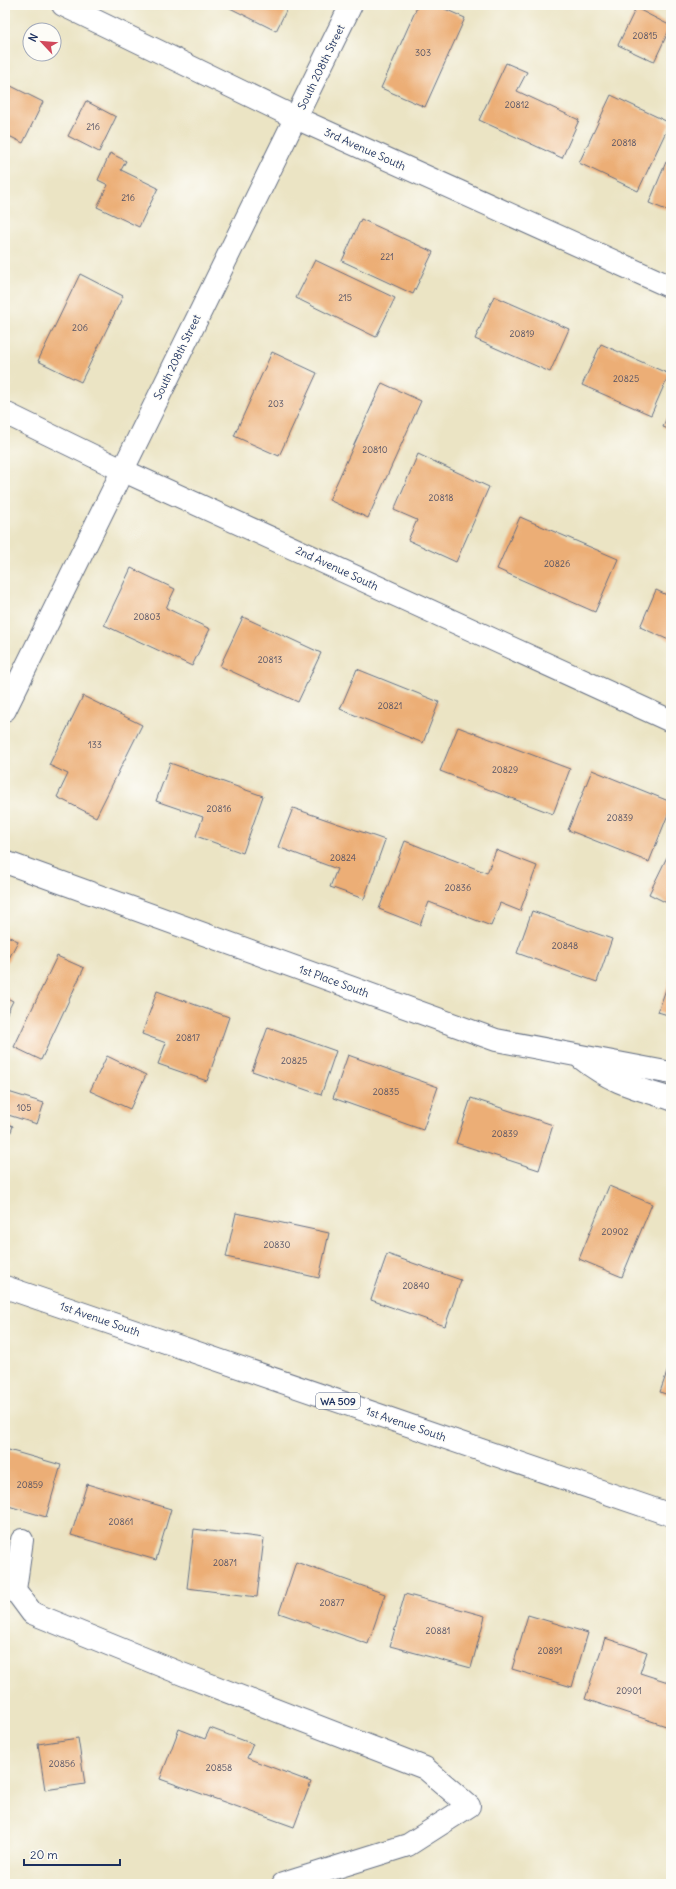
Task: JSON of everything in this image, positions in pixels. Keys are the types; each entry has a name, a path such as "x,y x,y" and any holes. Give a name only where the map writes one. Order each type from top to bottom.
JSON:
{"street":[{"name":"3rd Avenue South","path":"63,5 296,118 671,287"},
{"name":"South 208th Street","path":"5,710 351,5"},
{"name":"2nd Avenue South","path":"5,413 122,470 671,721"},
{"name":"1st Place South","path":"5,862 496,1040 671,1073"},
{"path":"577,1055 594,1069 617,1082 671,1099"},
{"name":"1st Avenue South","path":"5,1287 671,1515"},
{"path":"22,1540 15,1590 32,1613 182,1674 425,1768 469,1806 408,1845 283,1884"}],"building":[{"path":"224,5 289,5 276,31"},
{"path":"418,5 436,5 465,18 425,107 381,88"},
{"path":"636,8 671,26 654,62 618,45"},
{"path":"506,63 527,72 517,91 579,120 562,158 479,120"},
{"path":"5,83 43,102 23,143 5,134"},
{"path":"611,95 670,123 638,191 579,163"},
{"path":"86,101 116,117 99,152 68,136"},
{"path":"110,153 126,161 121,170 158,188 139,227 97,207 108,185 98,180"},
{"path":"666,162 671,164 671,212 649,203"},
{"path":"361,219 433,252 413,294 342,261"},
{"path":"315,260 395,298 376,337 296,298"},
{"path":"80,274 123,296 81,382 38,361"},
{"path":"494,296 569,329 550,372 475,339"},
{"path":"601,344 669,374 651,415 582,385"},
{"path":"272,352 317,373 279,456 234,436"},
{"path":"382,383 421,401 368,518 329,500"},
{"path":"671,407 671,430 663,427"},
{"path":"418,454 489,487 456,562 408,540 417,520 394,510"},
{"path":"520,517 618,559 595,612 497,569"},
{"path":"131,568 175,589 166,608 210,629 192,666 104,625"},
{"path":"656,590 671,597 671,641 640,627"},
{"path":"243,617 321,653 298,702 220,666"},
{"path":"357,669 439,702 423,743 340,709"},
{"path":"83,696 142,725 96,817 57,797 68,774 49,765"},
{"path":"458,727 570,769 553,814 440,771"},
{"path":"170,763 263,796 243,853 196,836 203,817 156,801"},
{"path":"592,770 671,802 671,807 649,862 568,830"},
{"path":"293,808 385,840 364,899 330,887 337,869 278,847"},
{"path":"405,841 487,873 496,850 537,866 520,911 500,903 491,926 429,902 420,925 379,909"},
{"path":"667,857 671,859 671,905 649,894"},
{"path":"532,911 612,939 597,982 517,953"},
{"path":"5,935 18,941 5,966"},
{"path":"57,956 84,968 41,1060 14,1047"},
{"path":"671,975 671,1016 658,1012"},
{"path":"157,991 229,1017 207,1081 158,1064 166,1043 142,1034"},
{"path":"5,997 13,1001 5,1017"},
{"path":"268,1027 336,1051 321,1095 252,1071"},
{"path":"348,1055 438,1087 423,1130 333,1098"},
{"path":"107,1056 146,1075 130,1109 90,1091"},
{"path":"5,1091 44,1103 37,1124 5,1114"},
{"path":"471,1098 553,1125 539,1170 456,1143"},
{"path":"5,1123 13,1126 5,1148"},
{"path":"609,1186 652,1204 622,1277 579,1259"},
{"path":"236,1213 329,1233 319,1278 226,1257"},
{"path":"387,1254 461,1280 445,1326 371,1300"},
{"path":"671,1361 671,1396 660,1392"},
{"path":"5,1449 61,1465 46,1517 5,1505"},
{"path":"87,1484 171,1509 156,1560 71,1535"},
{"path":"194,1529 264,1538 257,1597 187,1588"},
{"path":"296,1562 385,1594 368,1644 279,1613"},
{"path":"405,1594 485,1616 471,1668 390,1646"},
{"path":"528,1615 588,1633 572,1687 512,1669"},
{"path":"605,1638 647,1652 640,1673 671,1683 671,1721 669,1727 585,1699"},
{"path":"210,1728 253,1744 247,1758 311,1782 294,1827 160,1779 179,1729 205,1739"},
{"path":"78,1738 85,1784 45,1790 38,1744"}]}
